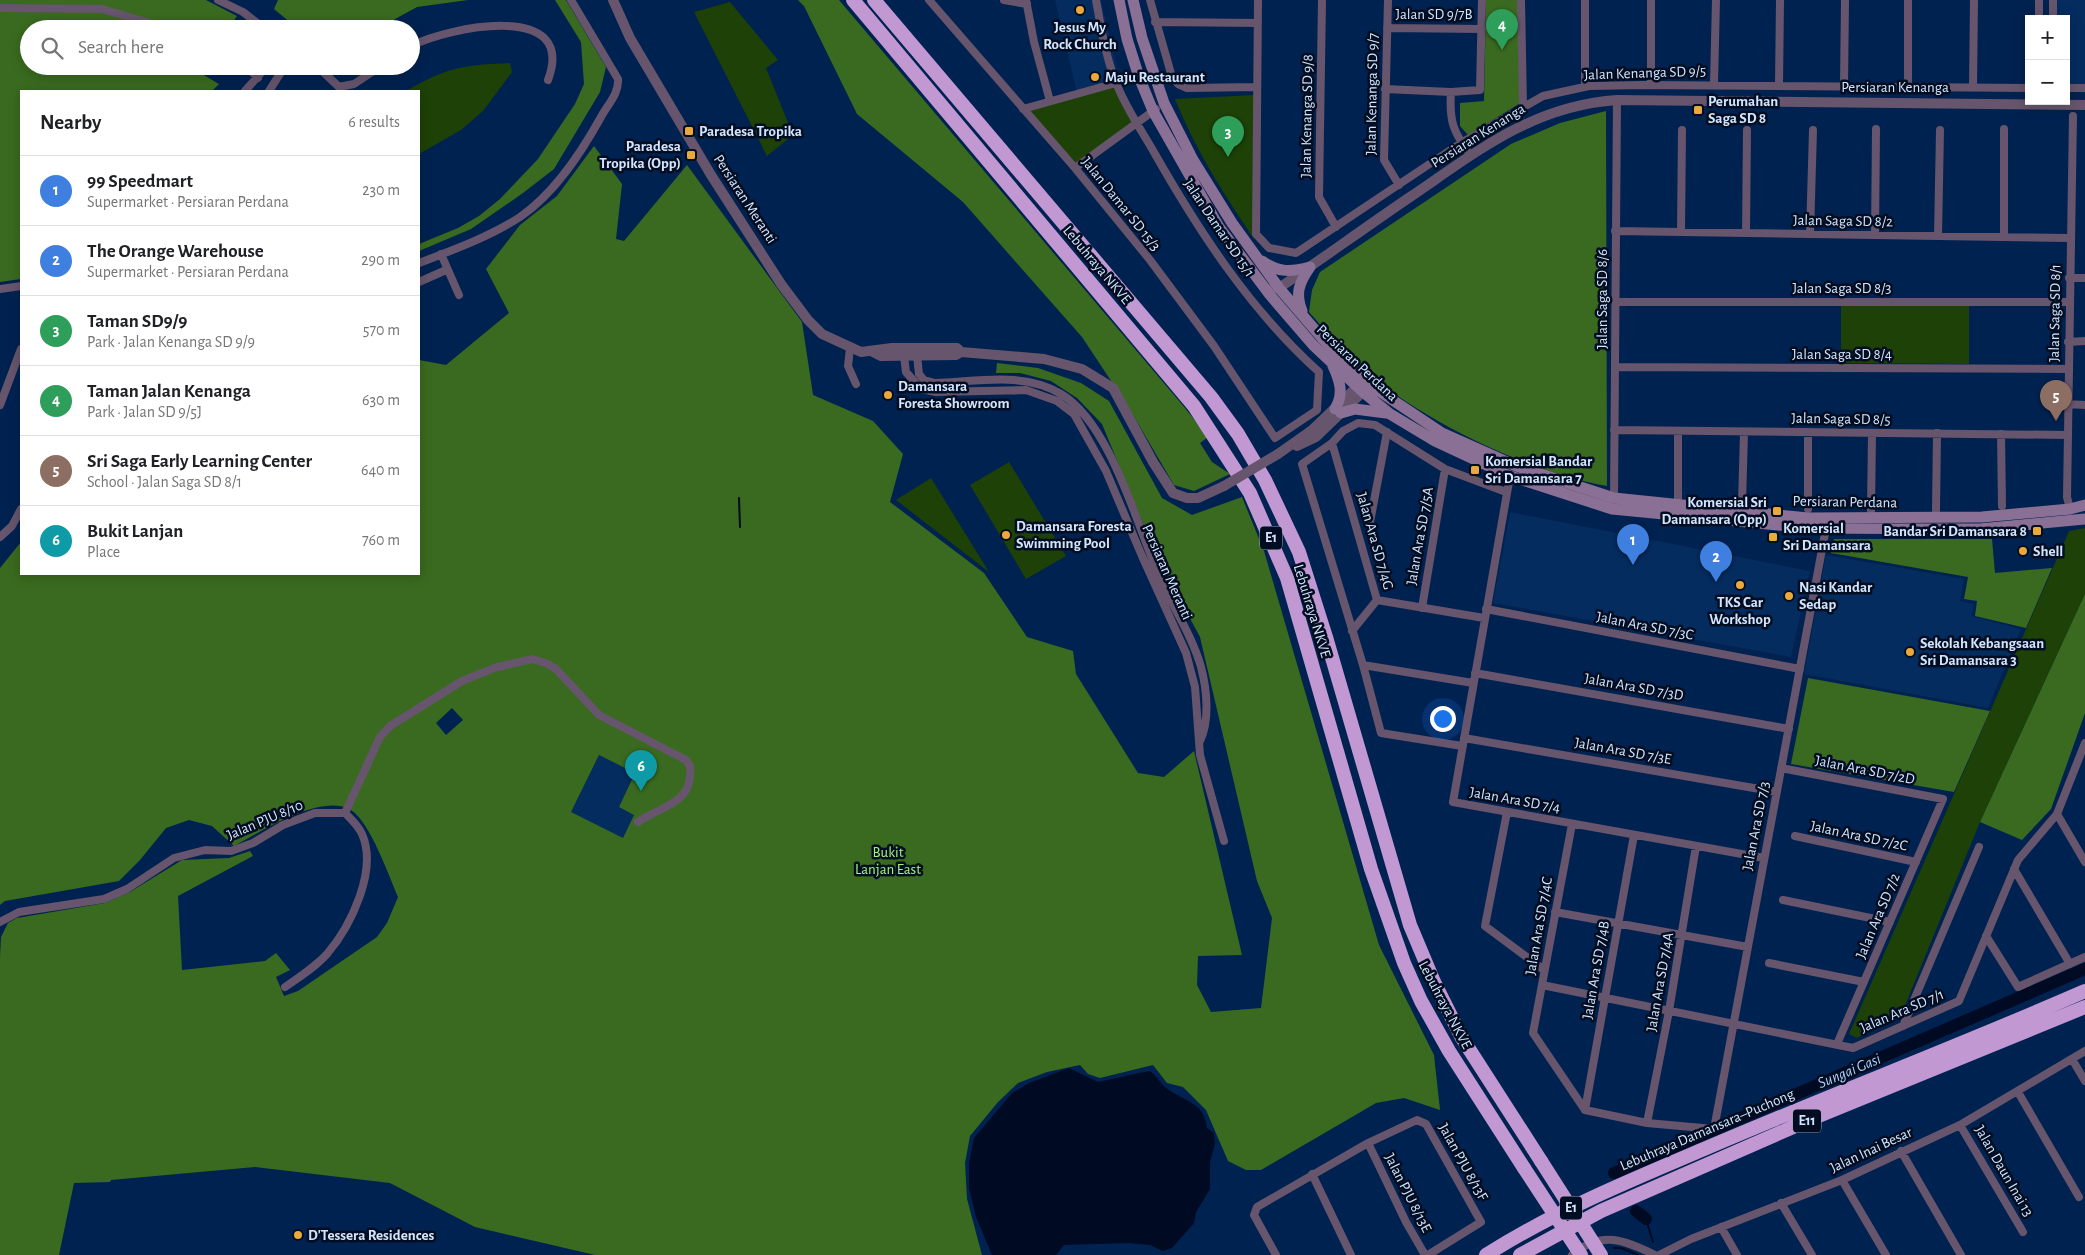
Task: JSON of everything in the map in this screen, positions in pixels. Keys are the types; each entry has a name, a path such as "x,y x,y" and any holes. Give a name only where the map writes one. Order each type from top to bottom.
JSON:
{"highway":[{"name":"Lebuhraya NKVE","path":"853,0 1194,406 1250,492 1287,578 1370,869 1404,963 1421,1002 1449,1050 1581,1255"},
{"name":"Lebuhraya NKVE","path":"874,0 1211,397 1238,434 1265,480 1299,552 1410,925 1434,982 1462,1038 1601,1255"},
{"name":"Lebuhraya Damansara–Puchong","path":"1486,1255 1557,1214 1593,1197 1809,1104 2085,990"},
{"name":"Lebuhraya Damansara–Puchong","path":"1520,1255 1601,1211 1816,1117 2085,1007"}],"main road":[{"name":"Persiaran Perdana","path":"1120,0 1127,39 1139,77 1153,111 1219,228 1284,311 1331,362 1364,386 1442,433 1516,466 1614,498 1808,518 1874,515 1982,517 2070,510 2085,506"},
{"name":"Persiaran Perdana","path":"1133,0 1142,38 1164,103 1193,160 1232,223 1279,288 1390,414 1435,441 1510,476 1612,509 1826,528 1980,529 2085,519"},
{"path":"1256,257 1275,270 1285,271 1310,267"},
{"path":"1306,320 1298,300 1298,290 1300,282 1310,267"},
{"path":"1331,362 1341,388 1338,411 1355,409 1390,414"},
{"path":"1768,514 1789,521 1817,524 1826,528 1834,524 1855,524 1874,515"}],"street":[{"path":"218,0 243,12 253,20"},
{"path":"420,263 502,227 536,204 558,182 594,133 614,97 618,79 571,0"},
{"name":"Persiaran Meranti","path":"613,0 630,38 711,175 781,284 808,320 822,334 850,348 873,352 881,356 956,355 961,352 1044,359 1082,369 1113,388 1153,462 1173,493 1187,498 1198,498 1224,486 1291,447 1338,411 1364,386"},
{"name":"Jalan Damar SD 15/3","path":"929,0 1075,168 1184,303 1275,438"},
{"path":"1004,0 1026,2 1039,63 1050,101"},
{"name":"Jalan Damar SD 15/1","path":"1096,0 1116,83 1136,124 1216,252 1272,326 1319,372 1317,410 1275,438"},
{"path":"1150,0 1172,77 1178,84 1188,88 1256,87 1258,0"},
{"name":"Jalan Kenanga SD 9/8","path":"1322,0 1319,198 1336,227"},
{"name":"Jalan Kenanga SD 9/7","path":"1388,0 1384,160 1399,185"},
{"path":"1385,89 1477,92 1482,88 1482,0"},
{"path":"1521,0 1523,107"},
{"path":"1584,87 1585,0"},
{"path":"1651,0 1651,85"},
{"path":"1714,84 1716,0"},
{"path":"1779,85 1780,0"},
{"path":"1844,86 1845,0"},
{"path":"1908,0 1908,86"},
{"path":"1973,87 1974,0"},
{"path":"2039,0 2039,15"},
{"path":"2053,0 2053,15"},
{"path":"0,8 102,9 139,20"},
{"path":"1156,22 1258,23"},
{"path":"420,42 436,35 470,28 528,27 543,34 551,50 553,59 548,80"},
{"name":"Jalan SD 9/7B","path":"1387,28 1482,28"},
{"path":"255,75 258,78"},
{"path":"249,90 260,75"},
{"path":"269,90 279,75"},
{"path":"326,75 339,87 354,84 368,75"},
{"path":"1023,109 1116,83"},
{"name":"Jalan Kenanga SD 9/5","path":"1256,87 1256,234 1269,248 1296,253 1461,143 1543,96 1584,87 1651,85 2025,88"},
{"path":"2070,88 2085,88"},
{"path":"1451,92 1450,120 1461,143 1470,156"},
{"name":"Persiaran Kenanga","path":"1279,288 1470,156 1515,128 1539,117 1585,103 1617,100 2025,102"},
{"name":"Jalan Saga SD 8/6","path":"1614,498 1617,100"},
{"path":"1075,168 1164,103"},
{"path":"2060,105 2073,116 2085,106"},
{"name":"Persiaran Kenanga","path":"2070,105 2085,106"},
{"name":"Jalan Saga SD 8/1","path":"2070,510 2067,497 2068,342 2073,116"},
{"path":"2004,129 2004,237"},
{"path":"1681,232 1682,130"},
{"path":"1746,233 1747,130"},
{"path":"1810,234 1813,130"},
{"path":"1874,235 1876,130"},
{"path":"1938,236 1940,130"},
{"name":"Jalan Saga SD 8/2","path":"1615,231 2069,238"},
{"path":"441,254 446,270 459,295"},
{"path":"420,282 446,270"},
{"path":"1257,278 1272,288 1279,288 1277,294 1284,311"},
{"path":"2069,278 2085,278"},
{"path":"0,288 20,286"},
{"name":"Jalan Saga SD 8/3","path":"1616,302 2069,302"},
{"path":"2068,342 2085,342"},
{"path":"850,348 848,366 856,384"},
{"path":"892,348 910,355 931,348"},
{"name":"Persiaran Meranti","path":"873,352 892,348 957,348 961,352"},
{"path":"0,405 20,352"},
{"name":"Persiaran Meranti","path":"910,355 919,374 927,381 943,383 1023,381 1051,388 1077,405 1088,419 1116,468 1160,577 1187,632 1200,667 1204,686 1206,729 1200,741"},
{"name":"Persiaran Meranti","path":"910,355 906,372 921,389 936,392 1026,390 1040,394 1065,406 1074,414 1106,471 1186,653 1195,687 1196,729 1200,741 1200,755 1224,841"},
{"name":"Jalan Saga SD 8/4","path":"1615,366 2068,368"},
{"path":"2068,404 2085,405"},
{"path":"1473,684 1363,665 1302,464 1332,444 1343,431 1358,423 1375,425 1445,469 1506,492"},
{"name":"Jalan Saga SD 8/5","path":"1614,430 2068,434"},
{"path":"1678,431 1678,498"},
{"path":"1370,522 1387,432"},
{"path":"1742,504 1744,432"},
{"path":"1808,432 1808,509"},
{"path":"1872,433 1874,515"},
{"path":"1936,510 1937,433"},
{"path":"2001,434 2002,506"},
{"name":"Jalan Ara SD 7/4G","path":"1332,444 1377,600 1484,618"},
{"name":"Jalan Ara SD 7/5A","path":"1422,608 1445,469"},
{"name":"Jalan Ara SD 7/4","path":"1510,476 1453,802 1764,858"},
{"path":"0,537 12,526 20,511"},
{"name":"Jalan Ara SD 7/3","path":"1648,1123 1714,1129 1826,528"},
{"path":"1135,537 1144,534"},
{"path":"1352,631 1377,600"},
{"name":"Jalan Ara SD 7/3C","path":"1486,610 1800,669"},
{"path":"284,987 301,976 327,954 347,927 361,892 367,852 357,824 345,813 380,737 390,726 462,681 494,668 532,660 546,663 556,669 599,716 618,727 646,738 686,760 690,766 689,786 680,800 638,822"},
{"name":"Jalan Ara SD 7/3E","path":"1363,665 1381,733 1463,742 1776,792"},
{"name":"Jalan Ara SD 7/3D","path":"1475,673 1788,729"},
{"name":"Jalan Ara SD 7/1","path":"1542,985 1853,1048 1959,1001 2018,860 2057,814 2085,743"},
{"name":"Jalan Ara SD 7/2D","path":"1781,768 1943,799"},
{"name":"Jalan Ara SD 7/2","path":"1837,1044 1943,799"},
{"path":"1508,812 1485,926 1544,970"},
{"name":"Jalan PJU 8/10","path":"0,922 19,912 104,899 127,889 174,858 205,850 231,851 253,843 284,825 315,814 345,813"},
{"path":"2057,814 2085,862"},
{"name":"Jalan Ara SD 7/4C","path":"1572,824 1533,1033 1585,1110"},
{"name":"Jalan Ara SD 7/4B","path":"1585,1110 1634,835"},
{"name":"Jalan Ara SD 7/2C","path":"1795,836 1916,862"},
{"name":"Jalan Ara SD 7/4A","path":"1648,1123 1670,1011 1696,846"},
{"path":"1902,1026 1979,848"},
{"path":"2014,869 2070,964"},
{"path":"1783,900 1890,922"},
{"path":"1555,912 1748,947"},
{"path":"1986,936 2018,987 2085,957"},
{"path":"1769,963 1864,982"},
{"name":"Jalan Inai Besar","path":"1659,1255 1781,1203 1842,1180 1960,1125 2085,1051"},
{"path":"2072,1059 2085,1082"},
{"path":"2018,1092 2079,1197"},
{"path":"1585,1110 1648,1123"},
{"name":"Jalan PJU 8/13F","path":"1368,1143 1417,1120 1426,1124 1480,1222 1426,1255"},
{"name":"Jalan Daun Inai 13","path":"1960,1125 2023,1232"},
{"path":"1276,1255 1255,1210 1312,1174 1368,1143"},
{"name":"Jalan PJU 8/13E","path":"1368,1143 1406,1222 1426,1255"},
{"path":"1901,1151 1961,1255"},
{"path":"1312,1174 1351,1255"},
{"path":"1842,1180 1886,1255"},
{"path":"1781,1203 1812,1255"},
{"path":"1722,1228 1737,1255"},
{"path":"1572,1255 1590,1244 1614,1239 1630,1243 1655,1255"}],"shaded area":[{"path":"1055,0 1101,0 1121,84 1078,97"},
{"path":"2057,0 2085,0 2085,85 2070,85 2070,15 2057,15"},
{"path":"1510,512 1810,571 1791,657 1493,603"},
{"name":"Sekolah Kebangsaan Sri Damansara 3","path":"1826,555 1964,579 1960,601 1974,604 1971,616 2021,629 1988,708 1804,674"},
{"path":"599,755 635,773 619,807 634,815 623,838 571,812"},
{"path":"1069,1068 1098,1082 1149,1071 1165,1087 1192,1103 1202,1112 1207,1128 1214,1133 1215,1144 1210,1162 1210,1189 1196,1212 1194,1223 1172,1248 1163,1251 1150,1245 1128,1243 1064,1245 1056,1255 992,1255 976,1217 969,1188 969,1163 974,1138 1012,1093 1029,1083"}],"green space":[{"path":"0,0 206,0 237,16 234,20 20,20 20,75 204,75 219,84 213,90 20,90 20,279 0,282"},
{"path":"278,0 468,0 417,7 393,20 287,20 274,9"},
{"path":"555,0 566,0 606,67 600,92 554,169 471,229 420,251 420,244 458,228 479,216 500,199 538,159 575,104 584,84 581,42"},
{"path":"798,0 839,0 1185,408 1208,437 1200,443 1212,462 1230,474 1194,491 1174,485 1129,408 1082,337 963,202 857,114 804,6"},
{"path":"1486,0 1519,0 1519,104 1468,135 1460,126 1460,103 1484,101"},
{"path":"730,2 778,60 766,68 793,135 767,156 694,12"},
{"path":"510,63 512,72 483,111 461,130 420,153 420,90 408,90 445,72 480,65"},
{"path":"1114,86 1133,123 1076,165 1027,110"},
{"path":"1254,95 1254,239 1210,170 1175,99"},
{"path":"1606,111 1607,486 1575,479 1541,468 1470,438 1436,420 1404,400 1350,358 1309,312 1312,290 1320,272 1511,144 1560,123"},
{"name":"Bukit Lanjan East","path":"594,146 622,184 616,239 624,241 687,165 802,322 813,395 873,421 903,454 890,502 984,573 1027,637 1073,651 1076,674 1138,773 1164,777 1194,751 1242,955 1198,956 1197,985 1211,1012 1261,1008 1272,918 1257,881 1200,637 1157,557 1102,424 1077,398 1051,381 1020,373 996,373 997,363 1038,368 1081,383 1109,401 1162,498 1192,515 1242,497 1264,551 1379,945 1434,1055 1440,1110 1404,1098 1376,1103 1261,1170 1246,1170 1228,1161 1206,1110 1183,1087 1167,1083 1153,1065 1100,1078 1088,1074 1080,1065 1047,1072 1018,1083 998,1102 970,1136 965,1163 967,1199 982,1255 595,1255 475,1227 390,1183 255,1167 111,1180 110,1182 74,1183 59,1255 0,1255 0,957 1,937 8,923 17,918 105,903 130,892 182,860 229,858 250,851 253,856 178,896 182,970 265,961 276,953 290,970 276,977 284,996 298,991 377,937 387,923 398,897 372,837 358,816 351,810 339,806 324,806 291,816 234,846 212,826 189,820 166,828 140,860 119,881 5,901 0,905 0,568 20,543 20,575 420,575 420,360 446,365 509,313 486,269 520,225 557,196","holes":["452,708 463,720 446,735 436,723","599,755 635,773 619,807 634,815 623,838 571,812"]},
{"path":"1841,302 1969,303 1969,364 1841,363"},
{"path":"1009,462 1066,556 1026,579 970,485"},
{"path":"931,478 989,572 896,500"},
{"path":"2085,528 2085,594 1980,822 1902,1013 1857,1038 1849,1034 2069,531"},
{"path":"1834,539 1992,539 1995,573 2052,568 2026,628 1975,616 1977,601 1964,599 1968,577 1831,553"},
{"path":"2085,594 2085,713 2051,809 2022,840 1980,822"},
{"path":"1808,678 1990,711 1954,792 1791,764"}],"waterway":[{"path":"739,498 740,527"},
{"name":"Sungai Gasi","path":"1614,1173 2085,969"},
{"name":"Sungai Gasi","path":"1636,1211 1646,1219"},
{"name":"Sungai Gasi","path":"1646,1219 1653,1242"},
{"path":"1614,1248 1621,1248 1638,1255"}],"place":[{"name":"Jesus My Rock Church","path":"1080,10"},
{"name":"Taman Jalan Kenanga","path":"1502,50"},
{"name":"Maju Restaurant","path":"1095,77"},
{"name":"Perumahan Saga SD 8","path":"1698,110"},
{"name":"Paradesa Tropika","path":"689,131"},
{"name":"Paradesa Tropika (Opp)","path":"691,155"},
{"name":"Taman SD9/9","path":"1228,157"},
{"name":"Damansara Foresta Showroom","path":"888,395"},
{"name":"Sri Saga Early Learning Center","path":"2056,421"},
{"name":"Komersial Bandar Sri Damansara 7","path":"1475,470"},
{"name":"Komersial Sri Damansara (Opp)","path":"1777,511"},
{"name":"Bandar Sri Damansara 8","path":"2037,531"},
{"name":"Damansara Foresta Swimming Pool","path":"1006,535"},
{"name":"Komersial Sri Damansara","path":"1773,537"},
{"name":"Shell","path":"2023,551"},
{"name":"99 Speedmart","path":"1633,565"},
{"name":"The Orange Warehouse","path":"1716,582"},
{"name":"TKS Car Workshop","path":"1740,585"},
{"name":"Nasi Kandar Sedap","path":"1789,596"},
{"name":"Sekolah Kebangsaan Sri Damansara 3","path":"1910,652"},
{"name":"Bukit Lanjan","path":"641,791"},
{"name":"D'Tessera Residences","path":"298,1235"}]}
